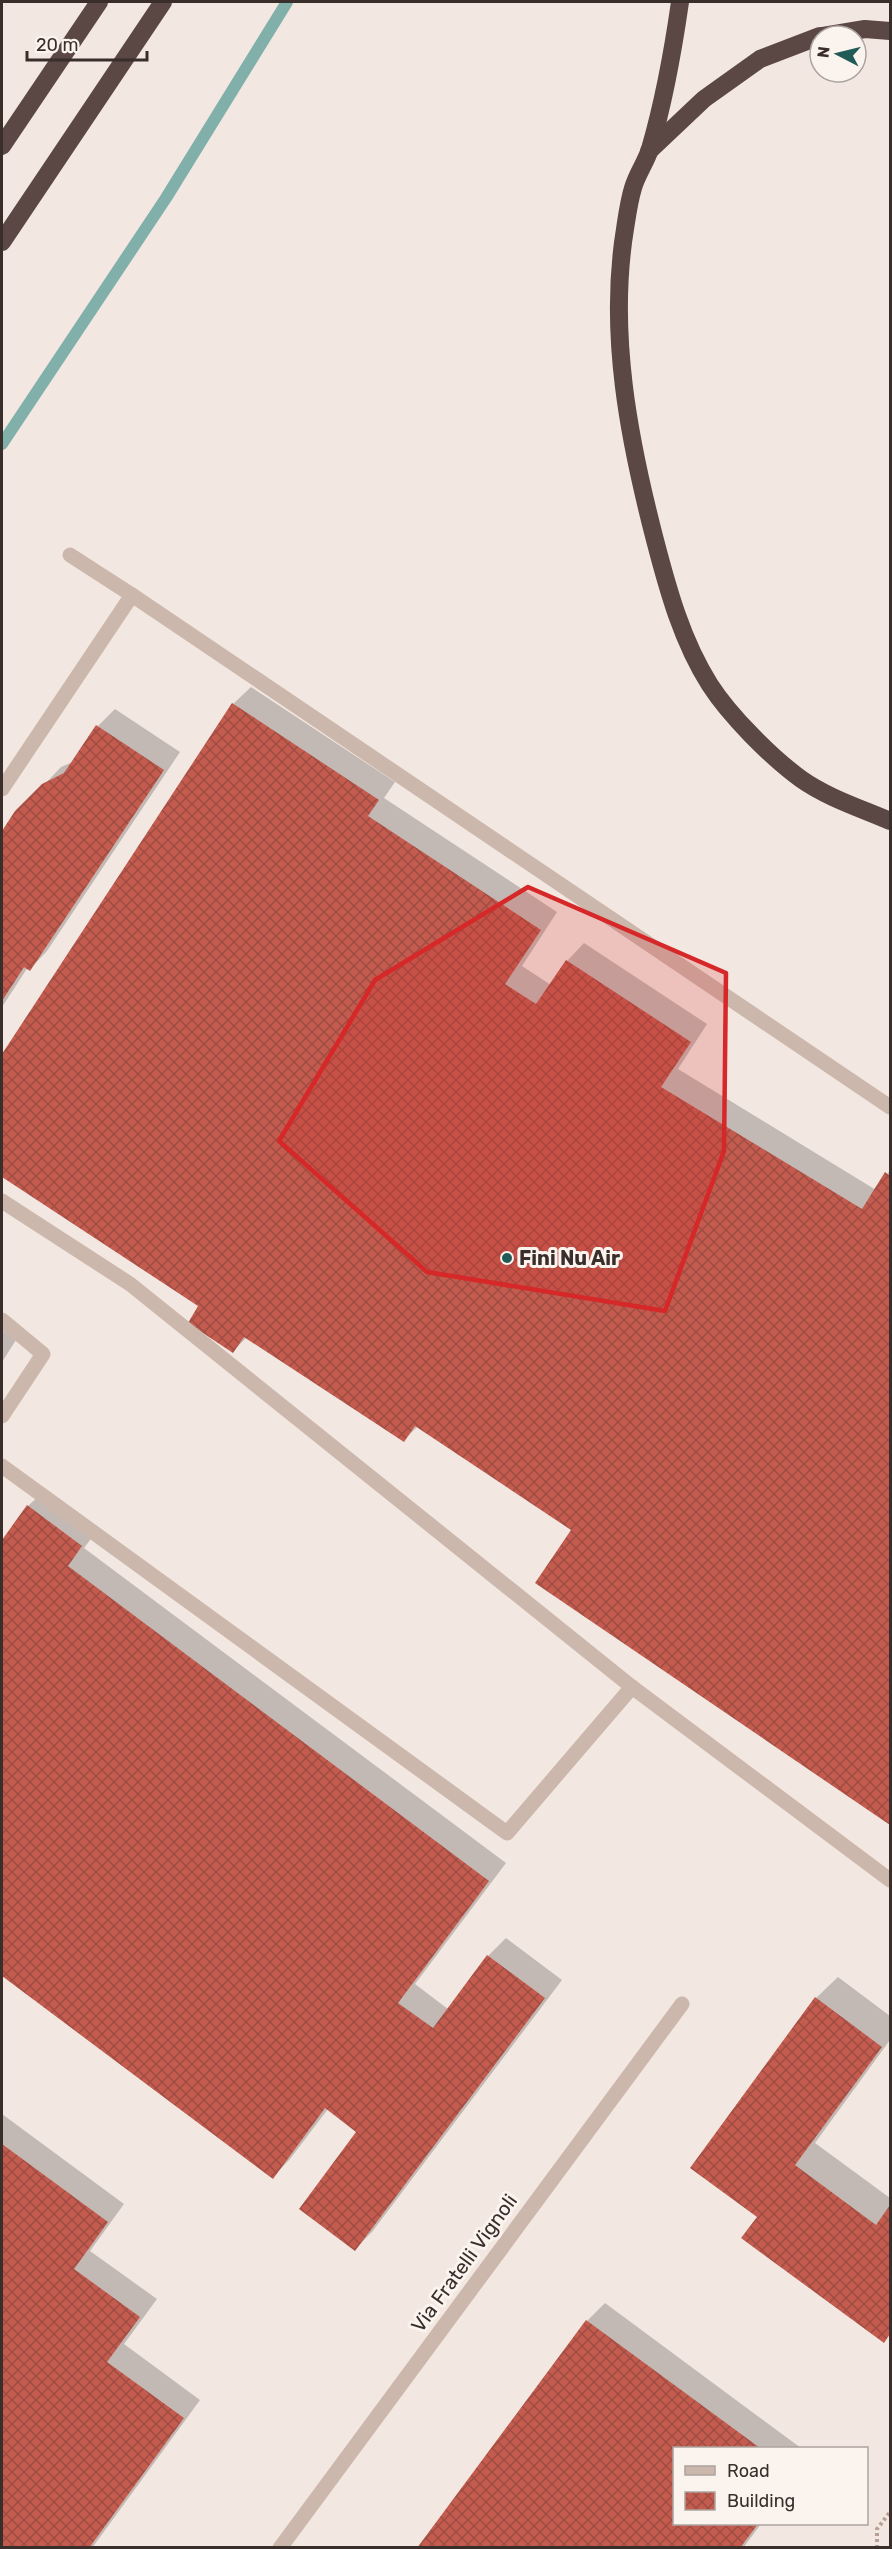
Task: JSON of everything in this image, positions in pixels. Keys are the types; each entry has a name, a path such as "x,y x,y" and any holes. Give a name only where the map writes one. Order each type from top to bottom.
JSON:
{"highway":[{"path":"2,146 99,2"},
{"path":"2,242 163,2"},
{"path":"680,2 674,44 649,151 633,188 621,261 618,324 625,396 641,488 665,579 681,627 711,686 755,738 802,779 848,804 886,817"},
{"path":"868,29 891,31"},
{"path":"649,151 704,99 760,59 808,41"}],"street":[{"path":"70,555 891,1107"},
{"path":"2,789 132,595"},
{"path":"2,1201 130,1284 632,1688 891,1880"},
{"path":"2,1320 43,1354 2,1416"},
{"path":"2,1466 507,1833 632,1688"},
{"name":"Via Fratelli Vignoli","path":"279,2547 682,2004"}],"path":[{"path":"877,2547 877,2529 891,2512"}],"highlighted area":[{"path":"528,887 726,973 724,1151 665,1311 427,1272 279,1141 375,980"}],"building":[{"name":"Fini Nu Air","path":"232,703 379,800 368,816 541,930 505,984 536,1004 566,960 691,1042 661,1087 862,1209 885,1172 890,1176 890,1825 535,1583 571,1530 415,1426 404,1442 244,1337 233,1353 188,1323 198,1306 2,1177 2,1054"},
{"path":"96,725 164,770 30,971 24,967 2,1001 2,831 15,811 42,784 64,773"},
{"path":"27,1505 82,1546 68,1566 489,1881 398,2003 433,2028 487,1955 545,1998 355,2251 299,2209 356,2132 325,2108 273,2179 2,1976 2,1540"},
{"path":"815,1997 882,2047 795,2165 876,2225 890,2205 890,2334 884,2343 741,2238 757,2217 690,2168"},
{"path":"2,2144 108,2222 74,2269 140,2317 107,2362 184,2418 89,2548 2,2548"},
{"path":"586,2320 759,2447 673,2447 673,2525 757,2525 740,2548 417,2548"}],"waterway":[{"path":"2,444 166,198 287,2"}],"place":[{"name":"Fini Nu Air","path":"507,1258"}]}
